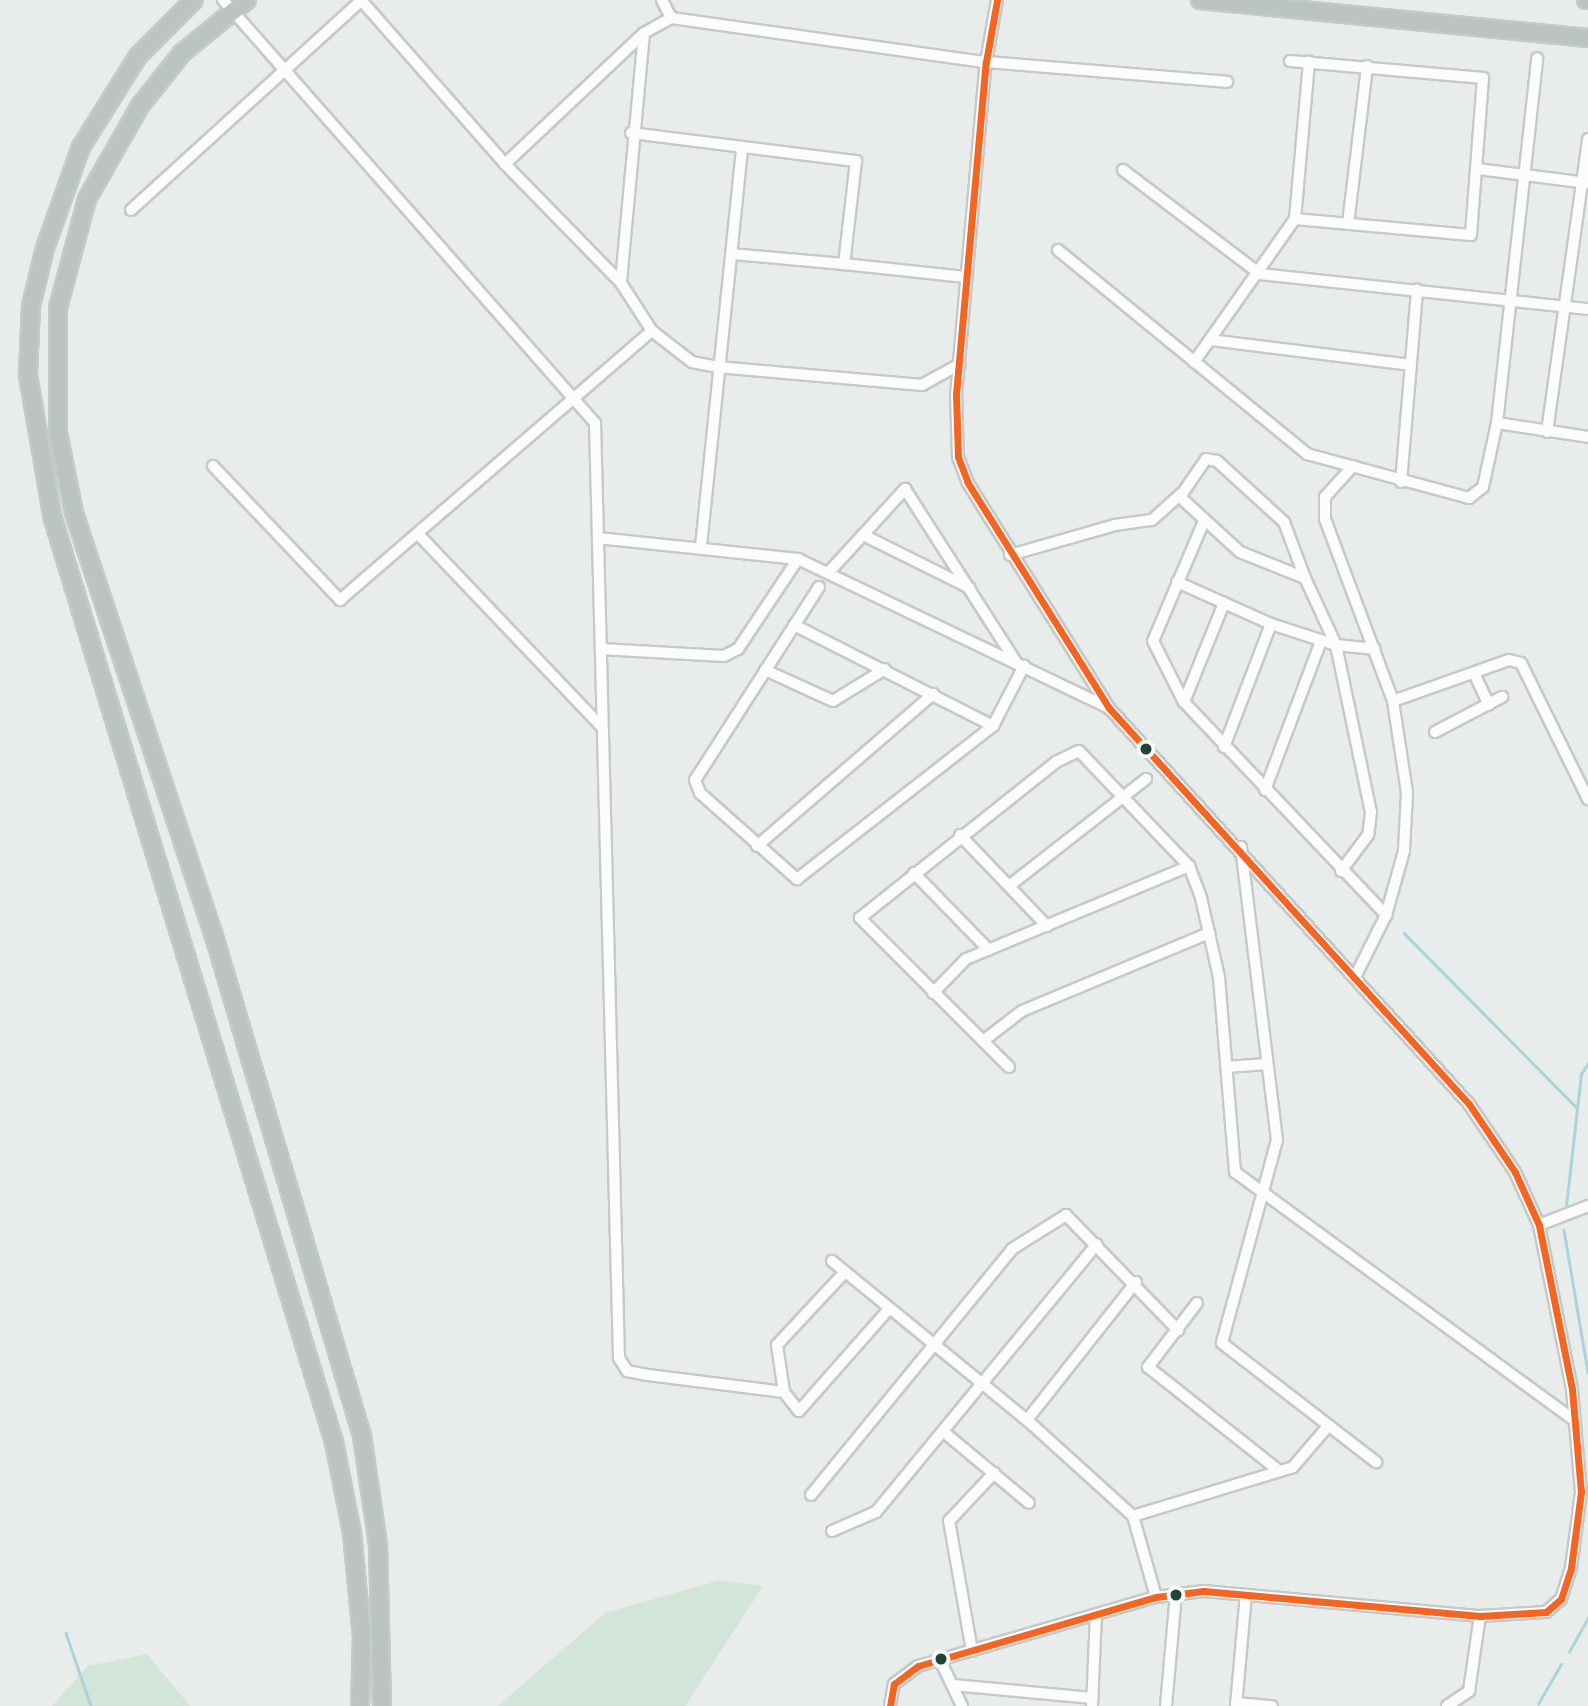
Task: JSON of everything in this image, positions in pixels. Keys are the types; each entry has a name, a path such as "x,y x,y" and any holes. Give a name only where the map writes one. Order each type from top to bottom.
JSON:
{"highway":[{"path":"194,0 138,56 81,147 44,248 32,306 27,375 53,519 334,1442 352,1533 362,1636 360,1706"},
{"path":"247,0 227,5 182,53 140,106 87,199 58,308 58,432 74,513 214,936 362,1436 378,1544 382,1706"},
{"path":"1200,0 1588,38"}],"street":[{"path":"131,210 362,0 506,164 621,284 652,331 692,362 717,367 922,385 960,364"},
{"path":"662,0 671,18"},
{"path":"890,1706 890,1693 903,1673 1156,1597 1246,1595 1480,1616 1529,1616 1546,1612 1561,1599 1571,1568 1581,1492 1574,1420 1539,1225 1515,1172 1469,1104 1241,847 1109,708 1010,555 958,457 956,395 965,277 986,62 996,0"},
{"path":"227,5 595,423 619,1358 627,1371 784,1392"},
{"path":"506,164 644,33 671,18 986,62 1227,82"},
{"path":"621,284 631,133 644,33"},
{"path":"1058,250 1307,454 1401,482 1469,498 1483,487 1497,423 1537,58"},
{"path":"1290,61 1483,78 1471,235 1295,219"},
{"path":"1194,362 1260,274 1295,219 1309,62"},
{"path":"1348,223 1367,66"},
{"path":"631,133 742,150 856,161 844,264"},
{"path":"1547,432 1585,183 1588,139"},
{"path":"701,546 717,367 733,254 742,150"},
{"path":"1478,169 1585,183"},
{"path":"1124,170 1260,274 1588,309"},
{"path":"733,254 965,277"},
{"path":"1401,482 1417,290"},
{"path":"213,466 340,600 418,534 572,395 652,331"},
{"path":"1210,340 1410,365"},
{"path":"1497,423 1588,437"},
{"path":"1010,555 1115,525 1152,520 1180,495 1206,460 1217,461 1284,522 1305,578 1336,645 1371,811 1367,835 1341,871"},
{"path":"1353,466 1325,497 1325,519 1393,701 1407,793 1404,851 1386,915 1356,975"},
{"path":"829,572 905,489 1020,664"},
{"path":"1180,495 1240,552 1305,578"},
{"path":"1204,520 1153,641 1184,702 1341,871 1386,915"},
{"path":"418,534 601,726"},
{"path":"863,535 971,589"},
{"path":"598,538 701,546 798,559 1109,708"},
{"path":"601,649 724,656 738,649 798,559"},
{"path":"1177,582 1271,624 1336,645 1375,649"},
{"path":"818,587 695,780 701,793 757,846 797,879 806,875 993,726 1020,664"},
{"path":"1184,702 1224,603"},
{"path":"1224,747 1271,624"},
{"path":"794,625 993,726"},
{"path":"1265,790 1321,640"},
{"path":"1393,701 1509,660 1521,663 1588,799"},
{"path":"765,670 833,701 885,669"},
{"path":"1474,673 1489,705"},
{"path":"757,846 933,694"},
{"path":"1435,733 1502,697"},
{"path":"1009,1067 860,918 960,835 1056,762 1079,751 1125,795 1189,866 1219,977 1236,1172 1266,1197 1574,1420"},
{"path":"1009,886 1146,779"},
{"path":"960,835 1047,926"},
{"path":"1241,847 1278,1140 1266,1197 1222,1343 1376,1462"},
{"path":"933,993 966,959 1189,866"},
{"path":"914,873 989,950"},
{"path":"983,1041 1022,1011 1209,933"},
{"path":"1226,1067 1267,1064"},
{"path":"1539,1225 1588,1206"},
{"path":"811,1495 1012,1249 1066,1215 1136,1282 1178,1330"},
{"path":"832,1531 876,1513 1097,1244"},
{"path":"832,1261 1027,1420 1133,1516 1156,1597"},
{"path":"845,1272 778,1345 784,1392 799,1411 889,1309"},
{"path":"1027,1420 1136,1282"},
{"path":"1196,1303 1148,1367 1279,1471"},
{"path":"1133,1516 1293,1467 1329,1426"},
{"path":"944,1433 1030,1503"},
{"path":"972,1651 948,1521 994,1473"},
{"path":"1166,1706 1176,1595"},
{"path":"1246,1595 1236,1705 1272,1706"},
{"path":"953,1685 1092,1702 1096,1615"},
{"path":"1447,1706 1469,1691 1480,1616"},
{"path":"940,1660 962,1706"}],"green space":[{"path":"720,1580 763,1586 685,1706 498,1706 605,1613"},
{"path":"147,1654 190,1706 52,1706 88,1666"}],"waterway":[{"path":"1404,933 1577,1108"},
{"path":"1566,1206 1581,1074 1588,1063"},
{"path":"1564,1230 1588,1372"},
{"path":"1569,1652 1588,1618"},
{"path":"66,1633 91,1706"},
{"path":"1538,1704 1561,1664"}],"transit line":[{"path":"890,1706 894,1684 918,1666 1156,1597 1204,1591 1480,1616 1546,1612 1561,1599 1571,1568 1581,1492 1572,1389 1539,1225 1515,1172 1469,1104 1109,708 968,483 958,457 956,395 986,62 997,0"}]}
